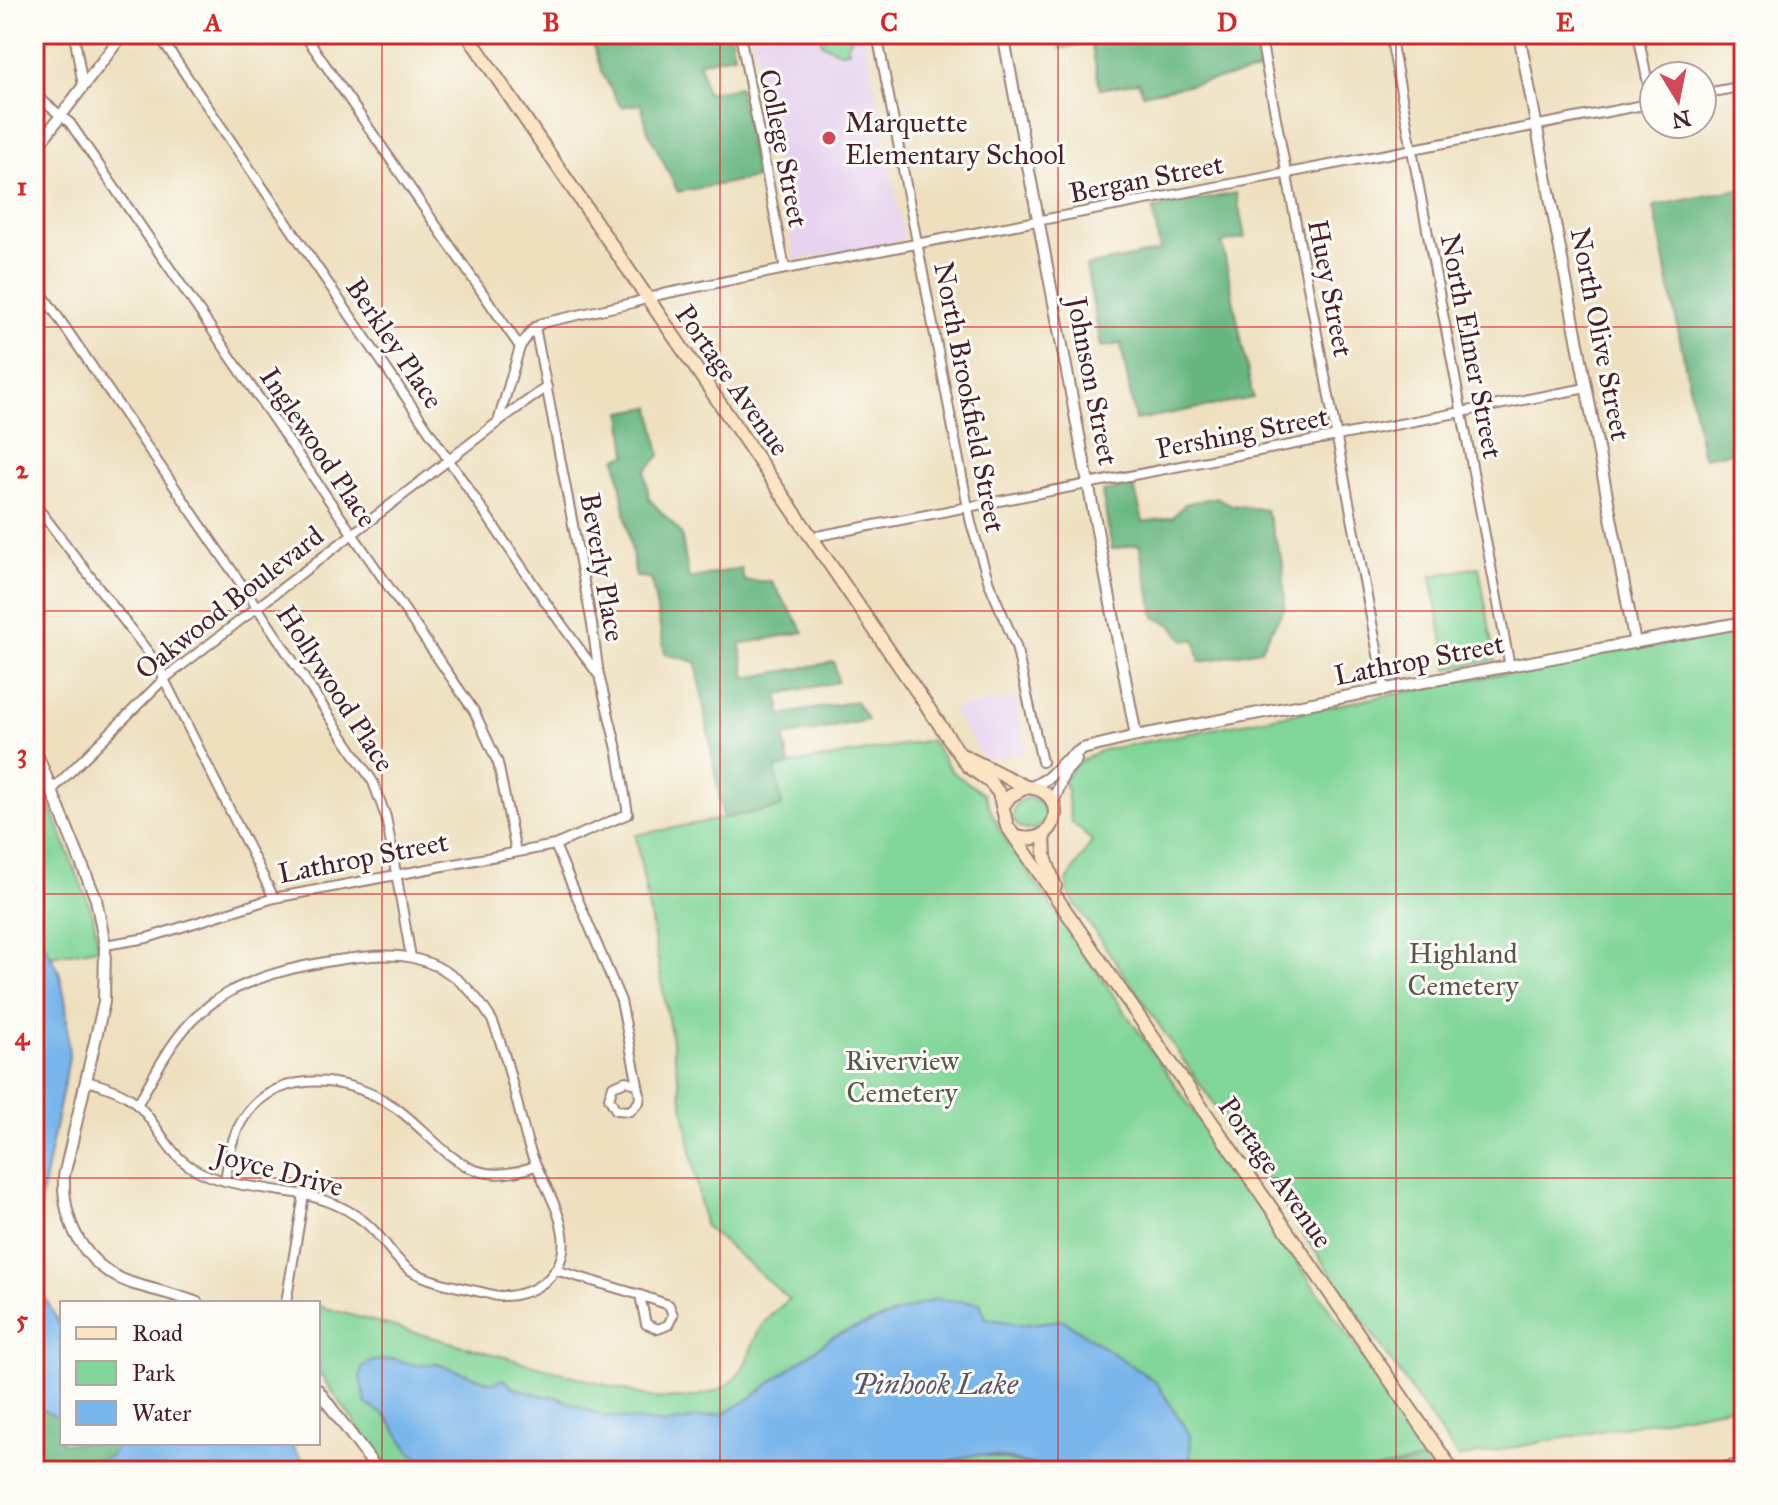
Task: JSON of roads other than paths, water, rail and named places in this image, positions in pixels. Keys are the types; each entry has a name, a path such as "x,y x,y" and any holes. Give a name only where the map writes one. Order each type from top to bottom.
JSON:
{"main road":[{"name":"Portage Avenue","path":"467,34 968,766 996,789 1003,806"},
{"name":"Portage Avenue","path":"959,753 1029,787"},
{"path":"1029,787 1044,792 1053,803 1054,820 1044,835 1025,839 1017,837 1005,821 1003,806 1010,796 1029,787"},
{"name":"Portage Avenue","path":"1044,835 1045,857 1060,900"},
{"name":"Portage Avenue","path":"1017,837 1453,1471"}],"street":[{"path":"74,34 83,86"},
{"path":"34,151 123,34"},
{"name":"Berkley Place","path":"158,34 547,604 599,675"},
{"path":"304,34 520,347"},
{"name":"College Street","path":"740,34 785,269"},
{"name":"North Brookfield Street","path":"877,34 967,507 982,564 1020,658 1042,762"},
{"name":"Johnson Street","path":"1003,34 1136,736"},
{"name":"Huey Street","path":"1260,34 1385,691"},
{"name":"North Elmer Street","path":"1390,34 1510,667"},
{"name":"North Olive Street","path":"1519,34 1635,643"},
{"path":"1638,34 1644,60"},
{"path":"1718,91 1744,86"},
{"name":"Inglewood Place","path":"34,94 70,123 109,177 474,711 498,763 516,852"},
{"name":"Bergan Street","path":"648,299 785,269 1638,107"},
{"name":"Hollywood Place","path":"34,282 373,782 386,817 411,957"},
{"path":"498,422 520,347 535,327 549,320 648,299"},
{"name":"Beverly Place","path":"535,327 599,675 618,753 628,814"},
{"path":"498,422 547,387"},
{"name":"Pershing Street","path":"812,537 1586,388"},
{"name":"Oakwood Boulevard","path":"53,789 164,679 498,422"},
{"path":"34,503 161,669 274,898"},
{"name":"Lathrop Street","path":"1029,787 1048,778 1082,749 1136,736 1744,622"},
{"name":"Lathrop Street","path":"1053,803 1059,783 1072,763 1104,744"},
{"path":"34,747 96,899 105,945 104,1002 64,1176 65,1205 76,1237 93,1259 118,1277 191,1301"},
{"name":"Lathrop Street","path":"105,945 147,938 274,898 555,845 628,814"},
{"path":"555,845 621,1001 636,1084"},
{"path":"137,1105 183,1030 201,1012 232,990 268,975 368,956 411,957 436,966 462,982 492,1020 535,1166 563,1227 563,1249 555,1270 640,1295 669,1305 673,1315 668,1325 658,1329 648,1326 640,1295"},
{"path":"225,1181 232,1142 251,1109 261,1099 286,1085 317,1080 351,1087 385,1100 459,1161 477,1170 499,1174 535,1166"},
{"name":"Joyce Drive","path":"86,1081 112,1089 137,1105 176,1155 205,1174 337,1205 365,1222 400,1262 425,1277 508,1297 538,1287 555,1270"},
{"path":"286,1301 304,1195"},
{"path":"320,1393 378,1471"},
{"path":"1704,1471 1744,1463"}],"water":[{"path":"34,927 59,971 66,1003 69,1058 41,1198 38,1241 43,1294 60,1325 60,1418 39,1408 34,1409"},
{"name":"Pinhook Lake","path":"935,1299 980,1303 985,1318 1021,1325 1063,1320 1156,1382 1190,1435 1191,1471 1052,1471 1012,1460 973,1455 930,1467 899,1471 450,1471 411,1453 386,1416 366,1404 360,1377 363,1366 373,1361 394,1359 415,1365 437,1364 493,1383 504,1379 512,1387 556,1397 603,1416 664,1424 725,1413 834,1336"},
{"path":"118,1445 292,1445 311,1471 55,1471 110,1457"}],"place":[{"name":"Marquette Elementary School","path":"829,138"}],"park label":[{"name":"Highland Cemetery","path":"1463,969"},
{"name":"Riverview Cemetery","path":"902,1076"}]}
